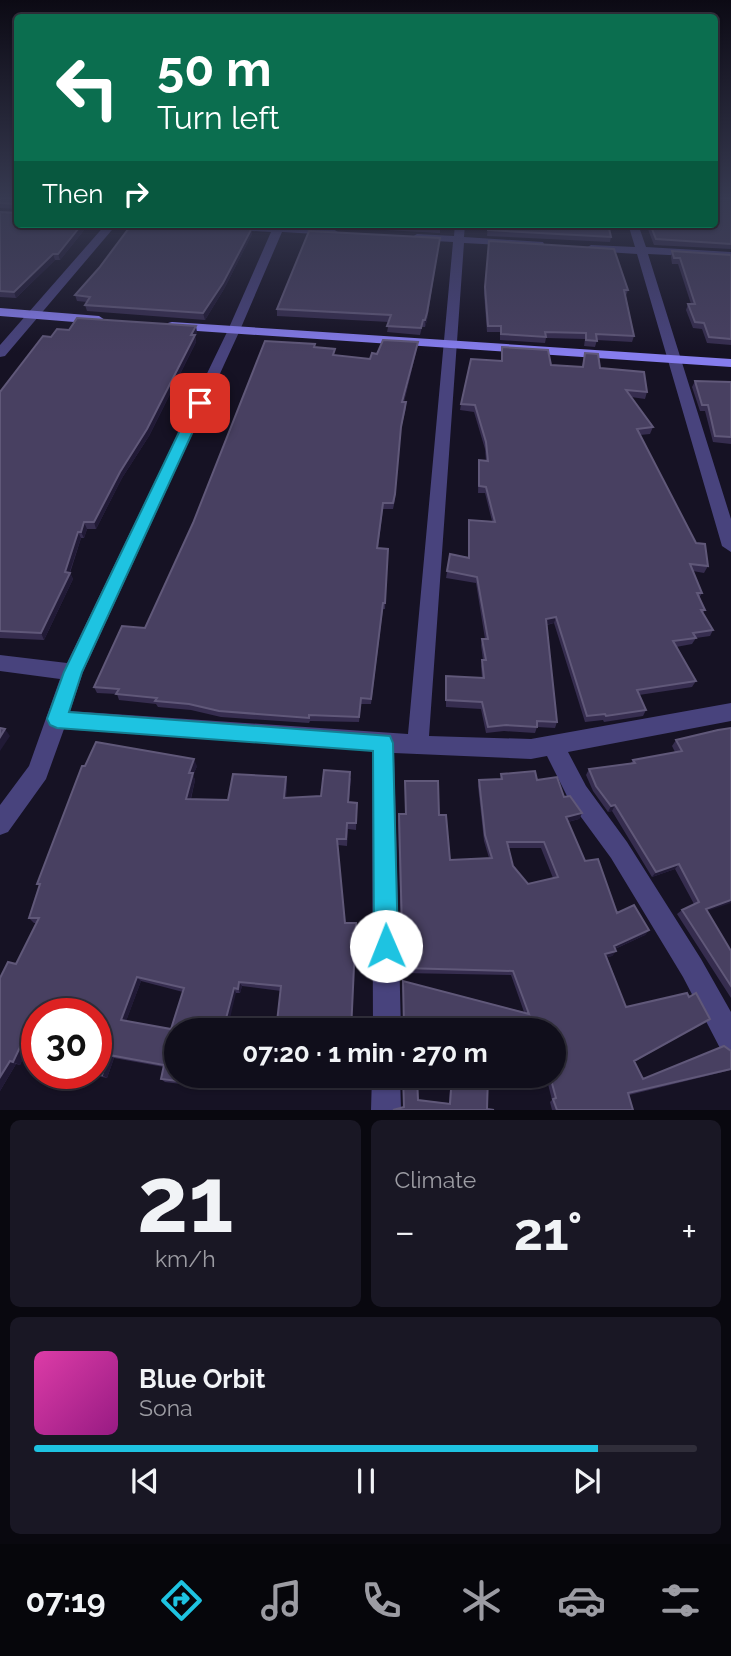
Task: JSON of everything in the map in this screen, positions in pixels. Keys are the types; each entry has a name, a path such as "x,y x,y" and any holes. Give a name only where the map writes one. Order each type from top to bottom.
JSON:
{"main road":[{"path":"0,312 116,322"},
{"path":"157,325 731,363"}],"street":[{"path":"0,353 90,250"},
{"path":"0,824 38,772 73,672 269,250"},
{"path":"418,745 458,250"},
{"path":"622,250 731,255"},
{"path":"641,251 731,546"},
{"path":"0,663 73,672"},
{"path":"57,719 383,743 531,749 731,712"},
{"path":"383,743 387,1018"},
{"path":"554,746 578,794 620,850 692,968 731,1040"},
{"path":"386,1088 386,1110"}],"building":[{"path":"0,250 61,250 58,254 53,254 14,292 0,291"},
{"path":"113,250 241,250 203,313 85,305 90,297 75,295"},
{"path":"301,250 438,250 427,313 421,328 387,326 391,315 277,309"},
{"path":"488,250 614,250 628,290 624,290 634,336 596,334 597,341 586,340 586,333 545,332 546,337 501,334 501,326 488,326 485,287"},
{"path":"672,251 731,255 731,339 709,337 704,323 695,322 688,304 695,304 680,258 674,258"},
{"path":"77,318 196,326 191,335 195,335 147,429 120,472 94,522 84,522 81,532 78,532 65,572 70,573 41,633 0,631 0,392 43,336 51,337 57,329 69,330"},
{"path":"383,340 418,342 402,402 406,402 395,494 393,503 383,503 377,548 388,549 385,603 371,699 361,698 359,717 309,715 309,718 219,711 189,704 155,701 157,698 116,694 119,689 94,687 122,626 145,628 193,523 265,341 315,344 314,347 335,349 333,355 370,359 372,353 377,354"},
{"path":"502,347 548,350 551,365 583,367 585,353 598,354 600,368 644,372 647,392 626,390 653,427 637,429 696,543 705,544 708,566 690,564 702,593 697,593 705,610 701,610 713,630 693,633 696,638 673,641 696,681 637,690 646,710 587,716 556,617 546,619 557,722 537,721 537,727 488,727 482,702 446,700 446,676 484,678 482,660 486,660 482,639 488,639 477,577 447,571 450,554 469,558 469,520 495,522 486,487 479,486 479,460 488,461 486,442 475,405 461,404 471,359 502,361"},
{"path":"695,381 731,382 731,437 715,436 708,405 702,405"},
{"path":"731,728 731,900 706,909 731,951 731,986 682,910 699,902 679,864 656,872 615,805 611,806 596,786 589,769 635,763 633,760 682,751 676,740"},
{"path":"96,742 194,759 189,773 193,773 186,799 228,800 233,774 286,777 284,798 321,796 324,770 350,772 348,802 357,803 356,823 347,823 346,839 337,839 345,923 356,923 352,1018 277,1018 281,986 239,982 238,989 234,988 226,1018 174,1018 184,988 137,977 121,1020 164,1028 164,1065 112,1056 112,998 21,998 21,1045 13,1062 10,1061 0,1077 0,978 8,962 16,964 39,918 29,918 40,884 37,884 82,766 85,766"},
{"path":"535,771 537,780 557,777 564,797 570,796 582,813 566,817 585,861 598,859 617,913 634,905 649,930 614,946 616,951 605,954 626,1007 687,993 689,997 696,993 710,1019 634,1061 643,1079 724,1046 731,1051 731,1069 628,1093 633,1110 557,1110 553,1099 556,1098 553,1088 566,1088 566,1018 404,1018 403,981 529,1014 513,971 403,968 399,814 406,814 405,781 438,781 439,815 446,815 450,860 492,858 485,835 479,780 502,779 501,774","holes":["507,842 544,842 558,877 528,884 513,866"]},
{"path":"403,1088 418,1088 418,1100 450,1104 451,1088 488,1088 487,1109 494,1110 393,1110 404,1107"}],"route":[{"path":"200,403 73,672 57,719 383,743 386,946"}]}
